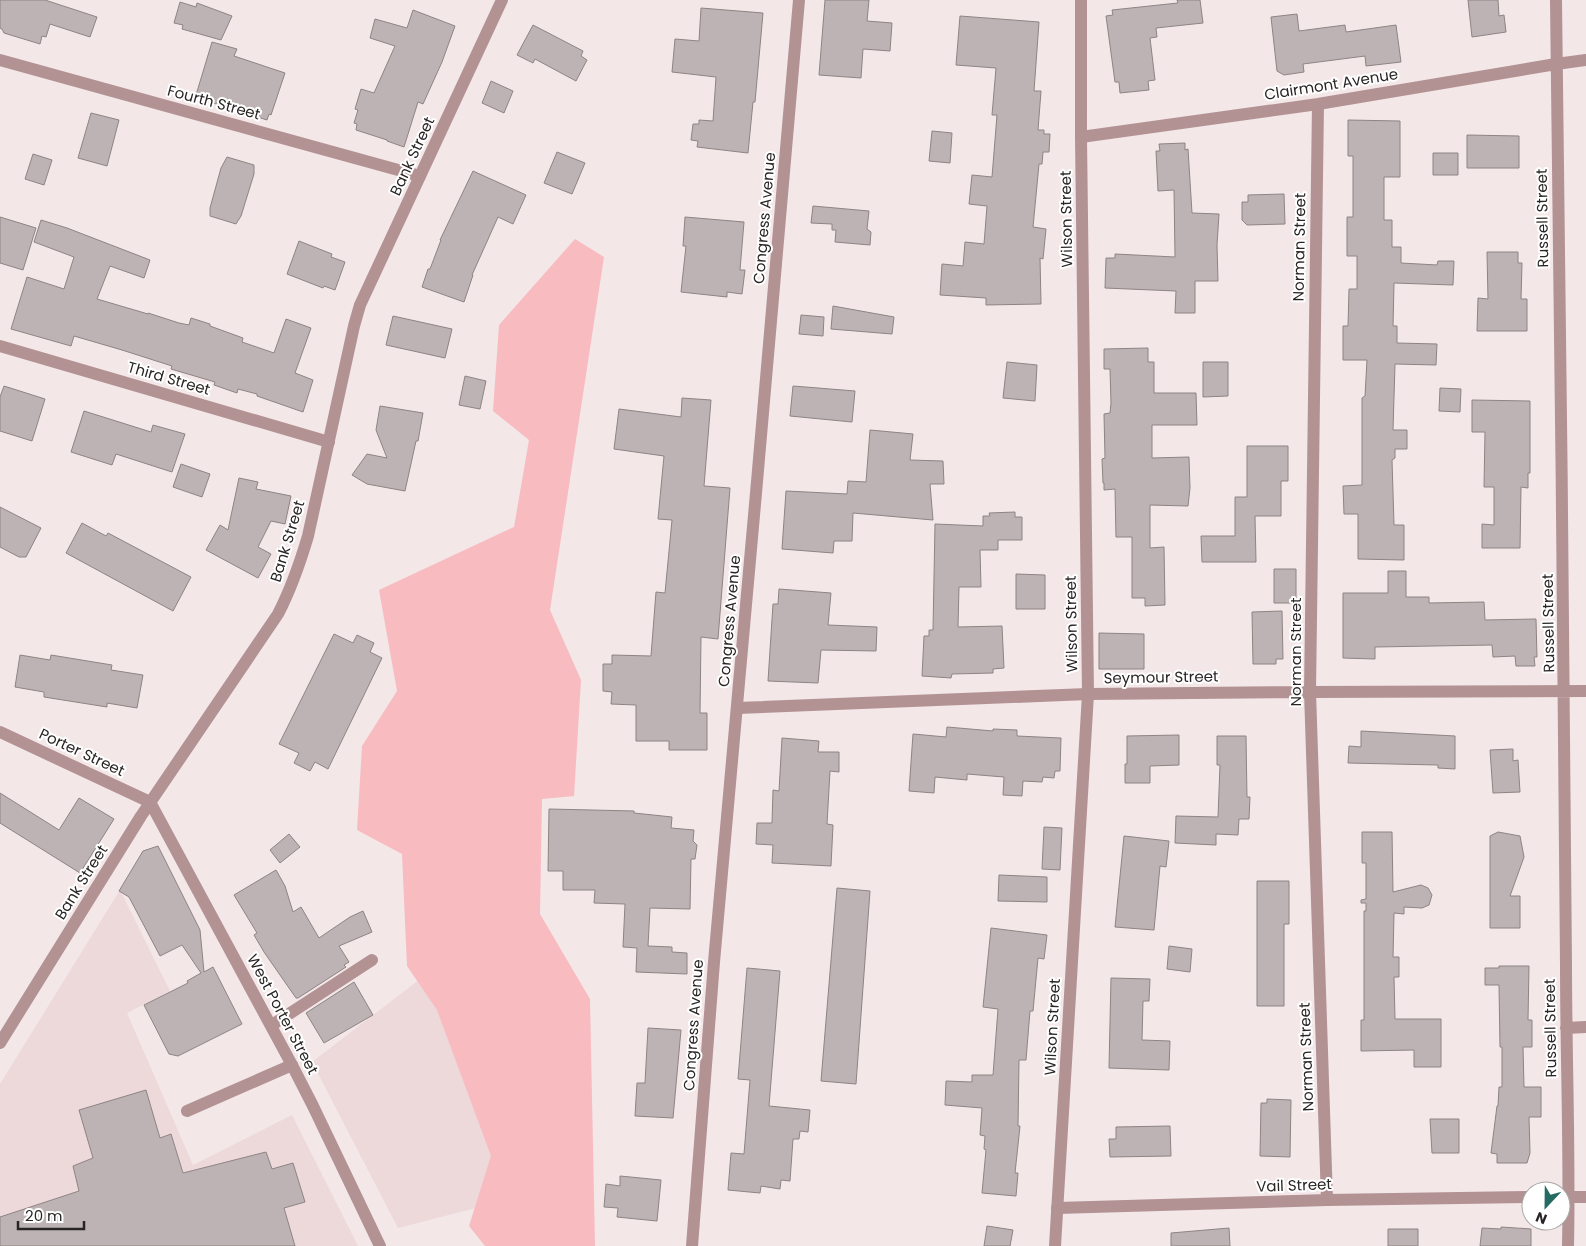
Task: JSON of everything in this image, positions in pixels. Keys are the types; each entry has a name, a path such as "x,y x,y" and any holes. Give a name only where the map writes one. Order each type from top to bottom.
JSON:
{"street":[{"name":"Bank Street","path":"0,1043 150,802 286,600 308,536 360,305 502,0"},
{"name":"Congress Avenue","path":"692,1246 714,962 799,0"},
{"name":"Wilson Street","path":"1055,1246 1088,694 1081,138 1082,0"},
{"name":"Russell Street","path":"1556,0 1565,692 1565,1181"},
{"name":"Fourth Street","path":"0,60 420,176"},
{"name":"Clairmont Avenue","path":"1081,138 1318,104 1586,60"},
{"name":"Norman Street","path":"1318,104 1310,692 1327,1200"},
{"name":"Third Street","path":"0,346 329,442"},
{"name":"Seymour Street","path":"737,708 1088,694 1586,692"},
{"name":"Porter Street","path":"0,732 150,802"},
{"name":"West Porter Street","path":"150,802 272,1025 380,1246"},
{"path":"272,1025 372,960"},
{"path":"1566,1028 1586,1028"},
{"path":"187,1111 292,1065"},
{"name":"Vail Street","path":"1057,1208 1327,1200 1521,1197"},
{"path":"1571,1197 1586,1197"},
{"name":"Russell Street","path":"1567,1231 1568,1246"}],"shaded area":[{"path":"575,239 604,257 550,610 581,680 574,796 542,799 540,914 590,999 595,1246 485,1246 469,1226 491,1156 437,1010 407,966 402,854 357,830 362,746 397,691 379,590 514,527 529,440 493,411 499,325"},
{"path":"120,890 170,991 127,1013 193,1165 292,1115 358,1246 0,1246 0,1084"},
{"path":"454,953 538,1192 398,1228 312,1062"}],"building":[{"path":"0,0 45,0 97,17 90,37 50,24 46,37 42,36 40,44 4,33 0,28"},
{"path":"825,0 869,0 867,21 892,23 890,51 863,49 861,78 819,75"},
{"path":"1177,0 1200,0 1203,23 1156,28 1157,37 1150,38 1155,80 1148,81 1149,90 1120,93 1119,82 1115,82 1106,16 1113,15 1112,10 1178,3"},
{"path":"1468,0 1498,0 1499,16 1504,15 1506,32 1472,37"},
{"path":"180,2 196,7 197,3 232,16 221,40 182,29 183,25 174,23"},
{"path":"701,8 763,13 755,102 753,102 748,153 697,147 698,141 691,140 693,124 699,124 699,120 713,121 716,77 672,72 675,39 699,41"},
{"path":"413,10 455,26 442,62 423,104 418,102 404,147 356,130 357,124 354,123 358,110 355,109 361,89 374,93 395,46 370,38 375,19 407,28"},
{"path":"1297,14 1299,31 1345,25 1346,32 1396,25 1401,62 1366,66 1365,56 1303,64 1304,72 1284,75 1277,71 1271,17"},
{"path":"960,16 1039,22 1034,91 1041,91 1038,130 1044,130 1044,134 1050,134 1049,152 1043,152 1042,164 1039,164 1033,227 1046,229 1043,259 1040,258 1041,304 986,305 986,298 940,295 942,264 963,266 965,242 984,244 987,206 969,204 972,175 992,177 997,115 992,115 996,68 956,65"},
{"path":"533,25 583,51 581,56 587,60 576,81 535,59 533,63 517,55"},
{"path":"212,42 237,49 234,56 285,73 271,115 269,114 267,120 210,102 211,100 196,95"},
{"path":"491,81 513,91 504,113 482,103"},
{"path":"91,113 119,120 107,166 78,158"},
{"path":"1348,120 1400,121 1400,177 1384,177 1384,220 1392,220 1392,247 1401,247 1401,263 1437,265 1438,261 1454,261 1453,285 1394,283 1393,326 1397,326 1397,343 1437,344 1436,365 1395,364 1393,430 1407,430 1407,449 1395,449 1395,458 1392,460 1394,525 1404,525 1404,560 1358,559 1358,514 1344,514 1343,486 1362,485 1362,398 1365,396 1367,360 1343,360 1343,326 1348,326 1349,289 1357,289 1357,256 1347,256 1347,217 1353,217 1353,156 1348,156"},
{"path":"932,131 952,133 950,163 929,161"},
{"path":"1467,135 1519,136 1519,168 1467,168"},
{"path":"1185,143 1185,150 1188,149 1192,213 1219,214 1217,245 1218,281 1195,281 1195,313 1175,313 1176,291 1105,288 1106,258 1115,258 1115,254 1175,257 1174,190 1158,191 1156,151 1160,151 1159,144"},
{"path":"557,152 585,163 572,194 544,183"},
{"path":"1433,153 1458,153 1458,175 1433,175"},
{"path":"33,154 52,160 44,185 25,179"},
{"path":"227,157 254,165 254,174 241,216 236,224 210,216 210,208 221,168"},
{"path":"473,171 526,195 513,224 498,217 472,275 464,302 422,287 440,240"},
{"path":"1284,194 1285,224 1247,225 1242,220 1242,202 1248,202 1248,195"},
{"path":"813,206 869,211 867,229 871,232 870,245 835,242 836,230 832,230 832,224 811,223"},
{"path":"0,217 36,228 23,270 0,263"},
{"path":"685,217 744,222 740,270 745,270 742,294 727,292 727,297 681,292 686,246 683,246"},
{"path":"41,220 150,260 144,278 110,266 97,299 179,323 189,325 191,318 243,338 242,342 274,353 286,319 311,328 295,373 313,380 303,412 257,396 257,394 238,389 237,393 214,385 215,382 171,369 172,366 74,336 71,346 11,329 27,277 64,289 74,257 34,242"},
{"path":"299,241 332,254 331,257 345,262 335,290 324,286 323,288 287,274"},
{"path":"1487,252 1518,252 1518,263 1522,263 1521,299 1527,299 1527,331 1477,331 1478,298 1488,299"},
{"path":"833,306 894,317 892,334 831,329"},
{"path":"801,315 824,317 823,336 799,334"},
{"path":"393,316 452,329 445,358 386,345"},
{"path":"1148,348 1148,362 1154,362 1154,393 1196,393 1197,425 1152,425 1152,458 1189,457 1190,488 1188,506 1150,505 1150,548 1164,547 1165,605 1145,606 1145,598 1132,598 1132,537 1116,537 1115,489 1104,490 1102,459 1105,458 1104,414 1110,413 1111,403 1110,369 1104,369 1104,349"},
{"path":"1007,362 1037,365 1035,401 1003,398"},
{"path":"1203,362 1228,362 1228,396 1203,397"},
{"path":"465,376 486,381 480,409 459,405"},
{"path":"4,386 45,399 32,441 0,431 0,397"},
{"path":"793,386 855,391 852,422 790,416"},
{"path":"1440,388 1461,389 1460,412 1439,411"},
{"path":"682,398 711,400 704,486 730,488 718,639 701,637 700,713 707,713 707,750 669,750 669,741 636,741 636,705 611,704 612,692 603,691 603,664 612,664 612,655 651,656 656,592 665,593 672,520 658,519 664,456 614,449 619,409 681,417"},
{"path":"1472,400 1530,401 1530,473 1528,473 1528,488 1521,487 1520,548 1482,548 1482,524 1494,525 1494,487 1484,487 1485,432 1472,432"},
{"path":"380,406 423,413 405,491 367,484 352,475 367,454 387,458 376,430"},
{"path":"84,411 151,432 153,425 185,434 172,472 116,454 112,465 71,452"},
{"path":"870,430 913,434 910,460 943,461 944,484 930,484 933,520 853,513 852,541 834,541 833,553 782,549 786,491 847,494 848,481 866,482"},
{"path":"1247,446 1288,446 1288,481 1281,481 1281,516 1255,516 1256,562 1202,562 1201,536 1235,536 1235,497 1247,497"},
{"path":"181,464 210,474 202,497 173,487"},
{"path":"239,478 258,482 256,489 291,496 285,524 271,521 258,547 271,554 258,578 206,550 220,525 228,530"},
{"path":"0,507 41,528 26,557 19,557 0,547"},
{"path":"1015,512 1015,517 1022,517 1022,540 998,540 998,550 980,550 981,587 959,587 958,627 1002,626 1004,668 993,669 993,673 952,674 951,678 922,676 924,636 929,636 929,630 933,630 935,524 983,526 983,516 990,516 989,513"},
{"path":"82,523 106,536 108,533 191,577 173,611 66,553"},
{"path":"1274,569 1296,569 1296,603 1274,603"},
{"path":"1388,571 1406,571 1406,597 1429,597 1429,603 1484,602 1485,620 1536,619 1537,657 1534,657 1535,666 1516,666 1515,656 1493,657 1492,645 1375,647 1375,659 1343,658 1343,593 1388,593"},
{"path":"1016,574 1045,575 1045,609 1016,609"},
{"path":"779,589 831,593 828,625 877,627 876,651 821,650 818,683 768,681 773,604 778,604"},
{"path":"1282,611 1283,659 1276,659 1276,664 1253,664 1252,612"},
{"path":"1099,633 1144,634 1144,669 1099,669"},
{"path":"334,634 353,643 357,635 374,643 370,652 382,658 328,769 315,762 310,771 294,763 299,753 279,744"},
{"path":"20,655 50,660 51,655 112,665 111,670 143,675 137,708 107,703 107,707 44,697 44,692 15,687"},
{"path":"947,727 993,731 993,729 1017,730 1017,736 1061,738 1060,771 1055,771 1054,778 1043,777 1042,782 1023,781 1022,796 1003,795 1004,777 967,774 967,780 935,777 934,793 909,791 913,734 946,737"},
{"path":"1361,731 1455,736 1455,769 1438,768 1438,765 1348,763 1349,746 1361,747"},
{"path":"1179,735 1179,765 1150,766 1150,783 1125,783 1127,736"},
{"path":"1217,736 1246,736 1247,797 1250,797 1249,819 1239,819 1238,835 1216,834 1216,845 1175,843 1176,816 1218,817 1220,765 1217,765"},
{"path":"782,738 819,741 818,752 839,752 839,772 830,771 827,824 833,825 831,866 772,863 773,845 756,844 757,823 772,823 773,790 779,791"},
{"path":"1513,749 1513,761 1518,760 1520,792 1493,793 1490,750"},
{"path":"0,793 59,830 79,798 114,819 80,873 0,823"},
{"path":"549,809 634,811 634,813 672,817 671,828 694,830 693,841 697,845 695,859 691,859 690,909 650,908 648,946 672,947 672,952 687,953 687,974 636,972 637,948 623,947 625,904 594,903 595,890 563,890 563,871 548,871"},
{"path":"1044,827 1062,828 1060,870 1042,869"},
{"path":"1362,832 1392,832 1393,892 1421,885 1428,888 1432,895 1429,905 1422,908 1404,907 1404,914 1394,913 1393,957 1399,957 1399,977 1394,977 1395,1019 1441,1019 1441,1067 1414,1067 1414,1050 1361,1051 1361,1020 1364,1020 1364,911 1366,911 1366,903 1361,903 1361,900 1366,899 1366,863 1362,863"},
{"path":"1498,832 1520,836 1524,857 1510,896 1520,896 1520,928 1490,928 1490,836"},
{"path":"289,834 300,847 280,863 270,850"},
{"path":"1124,836 1169,841 1166,867 1160,866 1154,930 1115,927"},
{"path":"158,846 200,930 204,972 213,967 242,1024 178,1056 169,1054 144,1005 188,983 187,981 201,973 182,945 160,956 129,897 119,891 143,851"},
{"path":"276,870 285,886 293,912 301,907 319,938 350,917 363,911 372,932 339,946 349,962 344,965 346,967 298,998 296,998 264,952 254,935 257,933 234,895"},
{"path":"999,875 1047,877 1047,902 998,901"},
{"path":"1257,881 1289,881 1289,924 1284,924 1284,1006 1257,1006"},
{"path":"837,888 870,891 856,1084 821,1081"},
{"path":"991,928 1047,935 1044,959 1038,958 1033,1011 1030,1011 1026,1060 1019,1060 1018,1126 1020,1126 1015,1173 1018,1173 1016,1196 982,1193 986,1150 984,1149 985,1136 980,1135 982,1108 945,1105 946,1081 972,1082 972,1075 993,1075 998,1009 983,1007"},
{"path":"1169,946 1192,949 1190,972 1167,969"},
{"path":"1499,966 1529,966 1528,1020 1532,1020 1532,1047 1523,1047 1524,1087 1541,1087 1541,1117 1529,1117 1530,1153 1527,1163 1497,1163 1497,1154 1491,1153 1499,1087 1502,1087 1502,1047 1500,1047 1499,985 1485,985 1485,968 1499,968"},
{"path":"747,968 780,971 769,1106 810,1110 808,1132 800,1131 799,1139 793,1139 790,1181 781,1180 780,1189 761,1186 760,1193 728,1190 731,1153 744,1154 750,1080 738,1079"},
{"path":"1111,978 1150,979 1149,1001 1143,1001 1142,1040 1170,1041 1169,1070 1109,1068"},
{"path":"354,982 373,1015 324,1043 306,1013"},
{"path":"648,1028 681,1030 673,1118 635,1116 637,1083 645,1083"},
{"path":"146,1090 160,1138 171,1134 183,1173 266,1152 272,1169 293,1163 305,1202 284,1208 295,1246 0,1246 0,1217 79,1191 73,1166 93,1158 79,1110"},
{"path":"1267,1099 1291,1100 1290,1157 1260,1156 1261,1103 1267,1103"},
{"path":"1430,1119 1459,1119 1459,1153 1432,1153"},
{"path":"1170,1126 1171,1156 1110,1157 1109,1139 1116,1139 1116,1127"},
{"path":"620,1176 661,1180 657,1221 617,1217 618,1208 604,1207 606,1184 620,1186"},
{"path":"987,1226 1013,1230 1010,1246 984,1246"},
{"path":"1501,1227 1531,1231 1531,1246 1480,1246 1482,1228 1501,1229"},
{"path":"1229,1228 1230,1246 1171,1246 1171,1233"},
{"path":"1388,1229 1418,1229 1418,1246 1388,1246"}]}
